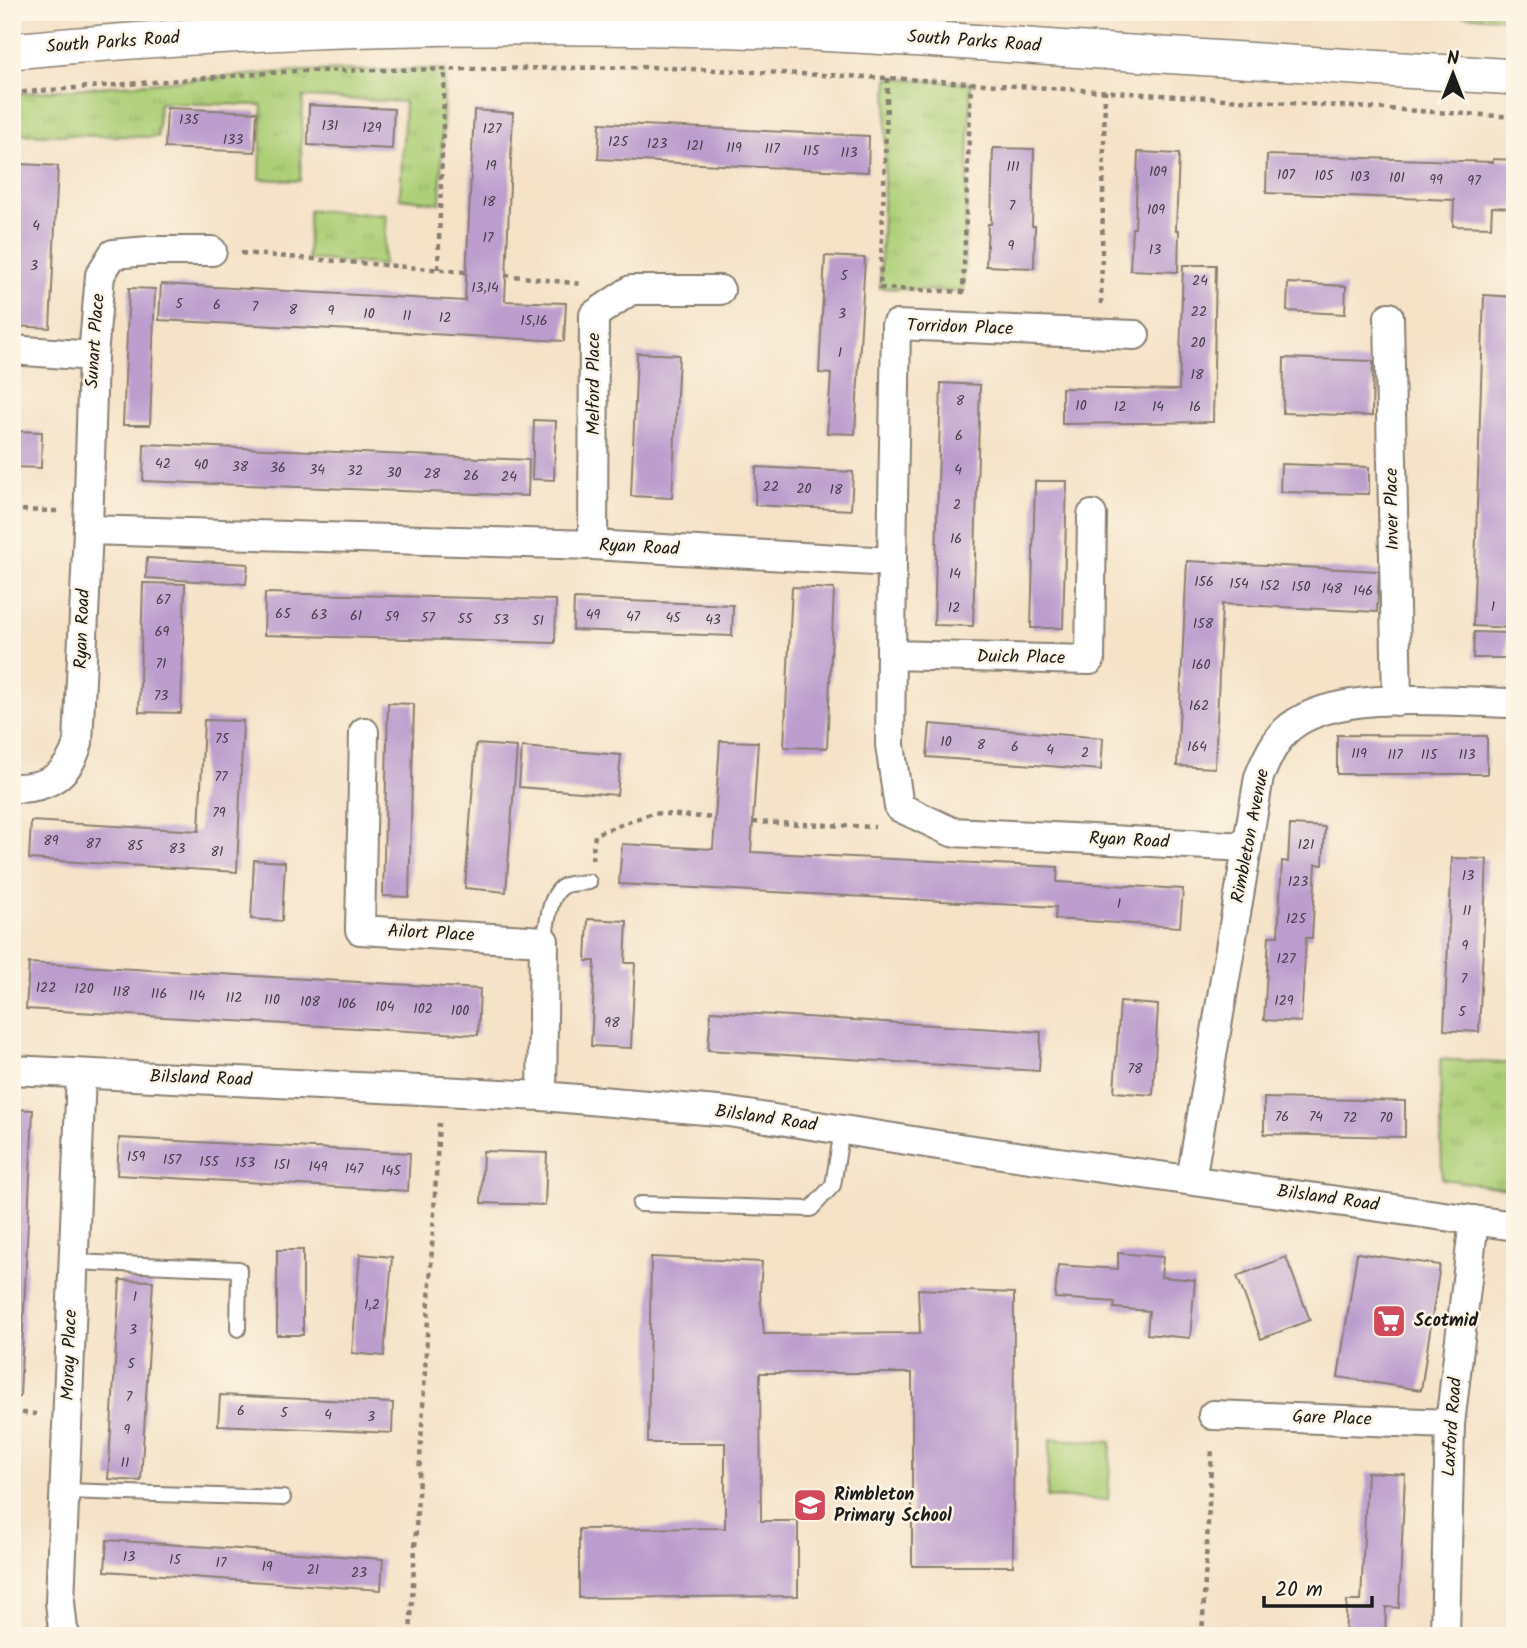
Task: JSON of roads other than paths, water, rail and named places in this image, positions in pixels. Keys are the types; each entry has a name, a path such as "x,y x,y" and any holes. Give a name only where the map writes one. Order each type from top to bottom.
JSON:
{"street":[{"name":"South Parks Road","path":"12,51 162,39 653,20 768,31 1515,77"},
{"name":"Sunart Place","path":"88,521 93,356 100,275 113,254 212,251"},
{"name":"Melford Place","path":"593,545 594,315 631,290 720,290"},
{"name":"Inver Place","path":"1390,317 1398,701"},
{"name":"Torridon Place","path":"892,562 896,325 1135,335"},
{"path":"12,350 93,356"},
{"name":"Duich Place","path":"891,655 1090,660 1092,515"},
{"name":"Ryan Road","path":"12,788 32,789 48,783 68,767 75,755 78,743 88,521 593,545 892,562 890,745 899,807 952,832 1247,847"},
{"name":"Rimbleton Avenue","path":"1191,1180 1259,776 1269,753 1289,727 1321,709 1357,702 1515,703"},
{"name":"Ailort Place","path":"364,732 360,930 544,941"},
{"path":"542,1097 544,941"},
{"name":"Bilsland Road","path":"12,1070 441,1091 730,1112 1515,1226"},
{"name":"Moray Place","path":"66,1636 61,1602 81,1074"},
{"name":"Laxford Road","path":"1445,1636 1450,1424 1474,1220"},
{"name":"Gare Place","path":"1213,1415 1450,1424"}],"lane":[{"path":"544,941 558,890 566,885 589,882"},
{"path":"640,1204 811,1209 833,1185 842,1129"},
{"path":"74,1262 239,1269 238,1329"},
{"path":"65,1491 283,1498"}],"place":[{"name":"Scotmid","path":"1389,1321"},
{"name":"Rimbleton Primary School","path":"810,1505"}]}
